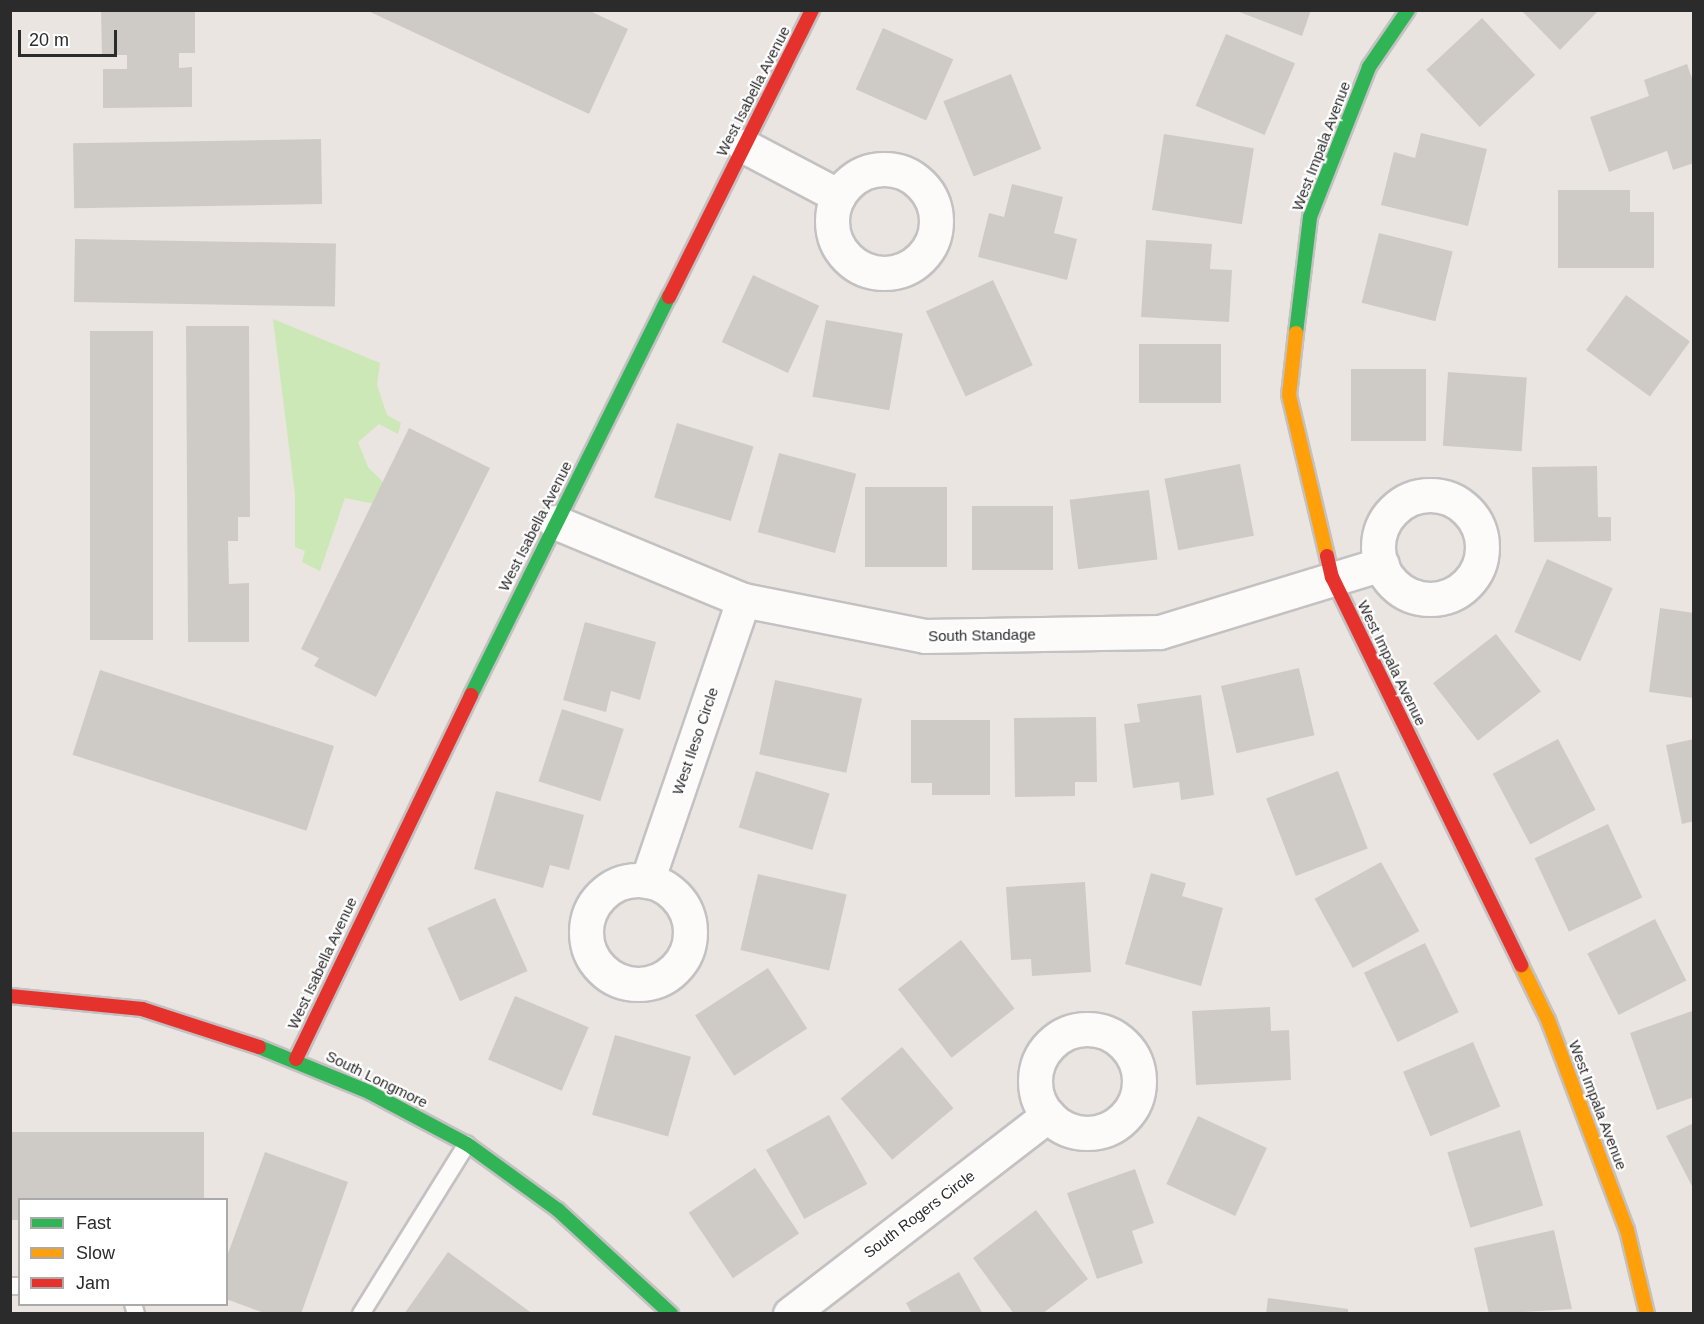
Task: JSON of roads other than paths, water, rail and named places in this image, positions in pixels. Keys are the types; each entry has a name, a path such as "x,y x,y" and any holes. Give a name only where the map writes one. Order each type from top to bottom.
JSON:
{"street":[{"name":"West Isabella Avenue","path":"296,1059 555,522 812,10"},
{"name":"West Impala Avenue","path":"1408,10 1369,67 1310,217 1288,395 1332,577 1548,1020 1627,1230 1647,1314"},
{"path":"744,146 839,196"},
{"name":"South Standage","path":"555,522 743,600 924,636 1160,632 1332,577 1382,564"},
{"name":"West Ileso Circle","path":"647,881 743,600"},
{"name":"South Longmore","path":"10,996 142,1009 296,1059 467,1144 558,1210 671,1314"},
{"name":"South Rogers Circle","path":"790,1314 1048,1115"}],"lane":[{"path":"361,1314 467,1144"}]}
